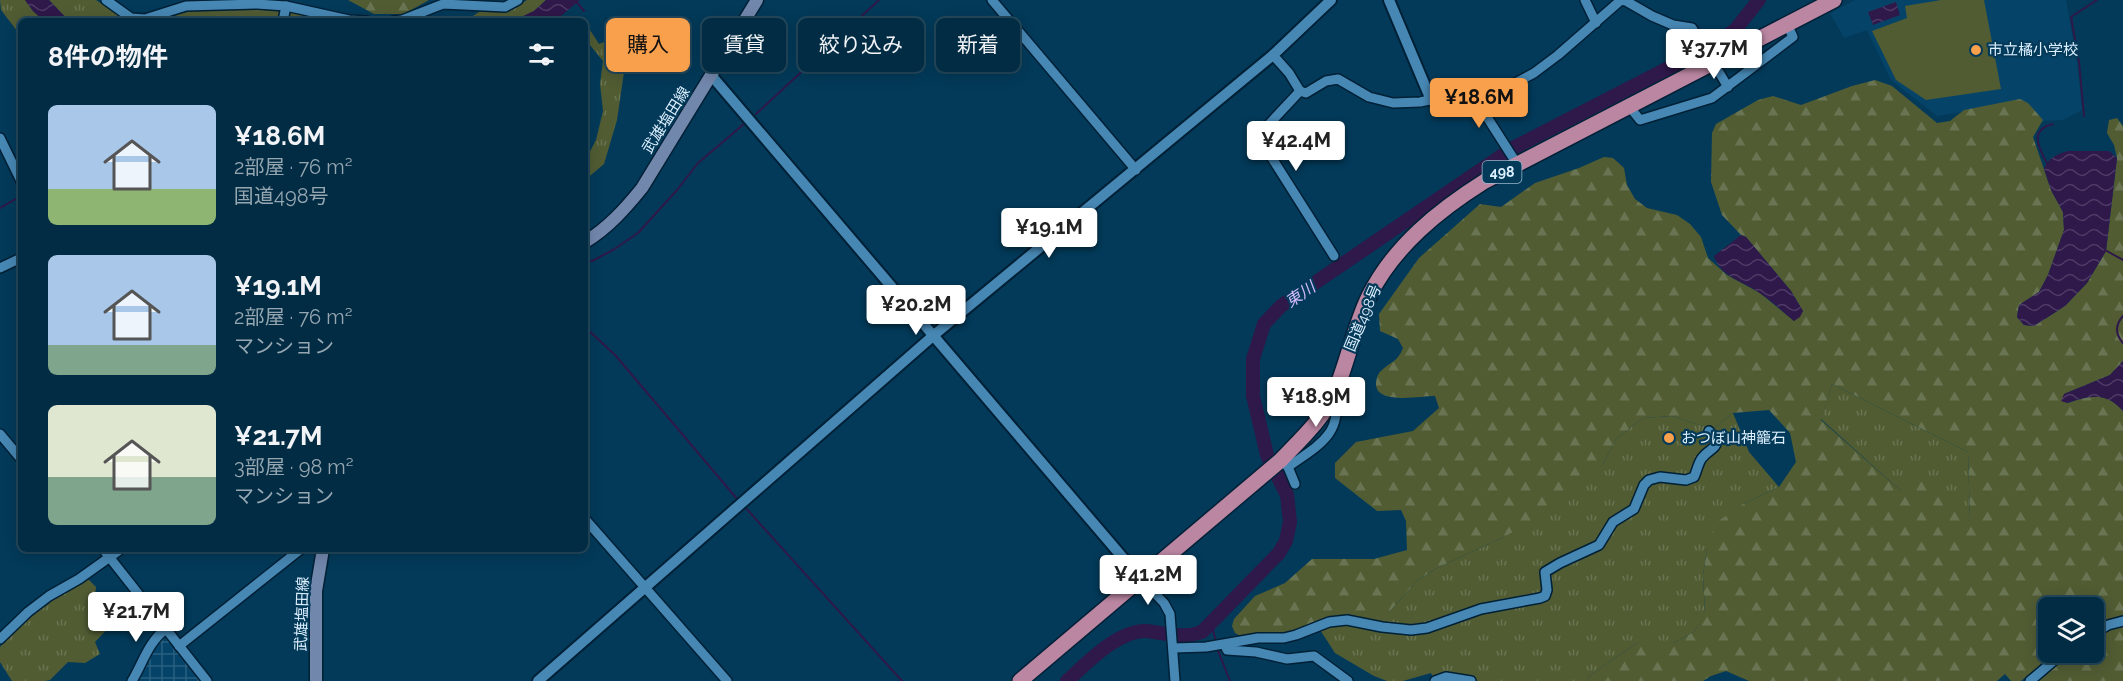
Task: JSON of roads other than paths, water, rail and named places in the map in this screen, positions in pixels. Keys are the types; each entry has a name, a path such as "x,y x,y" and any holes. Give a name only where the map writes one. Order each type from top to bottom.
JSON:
{"highway":[{"name":"国道498号","path":"1020,681 1264,474 1284,463 1318,421 1334,393 1369,295 1398,253 1437,214 1514,161 1629,106 1711,59 1834,0"}],"main road":[{"name":"武雄塩田線","path":"588,240 623,212 642,188 757,0"},
{"name":"武雄塩田線","path":"316,681 316,591 322,552"}],"street":[{"path":"106,0 131,18"},
{"path":"407,18 443,4 491,4 505,7 518,0"},
{"path":"992,0 1136,170"},
{"path":"538,681 934,335 1273,55 1331,0"},
{"path":"1389,0 1431,100"},
{"path":"1585,0 1596,23"},
{"path":"1478,103 1534,73 1621,0 1673,25 1692,28 1728,87"},
{"path":"148,18 186,6 204,4 285,9 337,18"},
{"path":"284,18 285,9"},
{"path":"1629,106 1640,120 1712,98 1793,37 1787,24"},
{"path":"1273,55 1289,73 1300,91 1306,93 1326,81 1338,79 1370,97 1393,103 1431,100 1463,93 1470,94 1514,161"},
{"path":"711,75 1141,579 1164,603 1172,624 1175,681"},
{"path":"1300,91 1258,136 1334,256"},
{"path":"0,138 18,175"},
{"path":"0,268 18,259"},
{"path":"1173,645 1206,647 1258,638 1284,638 1329,622 1347,620 1400,630 1427,628 1481,609 1540,598 1545,596 1547,590 1545,572 1599,545 1613,522 1634,509 1644,485 1649,480 1660,477 1686,480 1694,477 1702,458 1715,448 1716,440 1709,431"},
{"path":"0,434 18,455"},
{"path":"1284,463 1295,484"},
{"path":"588,522 727,681"},
{"path":"105,552 207,681"},
{"path":"0,639 28,612 49,596 68,587 117,552"},
{"path":"179,646 297,552"},
{"path":"2104,627 2123,621"},
{"path":"132,681 150,646 166,629"},
{"path":"1224,645 1227,650 1256,652 1287,658 1314,656 1348,681"},
{"path":"2030,681 2051,663"},
{"path":"1435,681 1446,677 1472,681"}],"water":[{"path":"25,0 49,0 66,18 41,18"},
{"path":"546,0 580,0 559,18 519,18 534,11"},
{"path":"1896,2 1900,15 1873,25 1868,12"},
{"path":"2068,151 2109,151 2117,158 2106,251 2087,283 2065,306 2034,326 2024,325 2017,317 2019,305 2039,292 2048,275 2064,230 2063,212 2051,190 2044,169 2053,157"},
{"path":"1741,235 1746,237 1791,291 1803,311 1794,321 1765,297 1727,274 1717,263 1714,256"},
{"path":"2123,361 2123,411 2110,400 2097,397 2067,403 2061,401 2064,394 2110,375"}],"waterway":[{"path":"575,0 584,11"},
{"path":"756,114 879,0"},
{"name":"東川","path":"1067,681 1103,649 1135,632 1181,635 1202,632 1279,553 1286,541 1290,522 1287,495 1267,455 1253,396 1253,359 1264,324 1281,306 1513,148 1715,44 1735,30 1759,0"},
{"path":"2084,116 2079,62 2071,17 2097,0"},
{"path":"588,261 613,250 638,233 698,163 744,124"},
{"path":"2047,163 2039,145 2038,135 2045,127 2053,124"},
{"path":"0,208 18,198"},
{"path":"2105,250 2123,260"},
{"path":"2123,316 2118,323 2117,330 2123,343"},
{"path":"588,330 616,356 738,500"},
{"path":"744,506 902,681"},
{"path":"1211,622 1216,642"},
{"path":"1217,648 1230,681"}],"place":[{"name":"市立橘小学校","path":"1976,50"},
{"name":"おつぼ山神籠石","path":"1669,438"}]}
